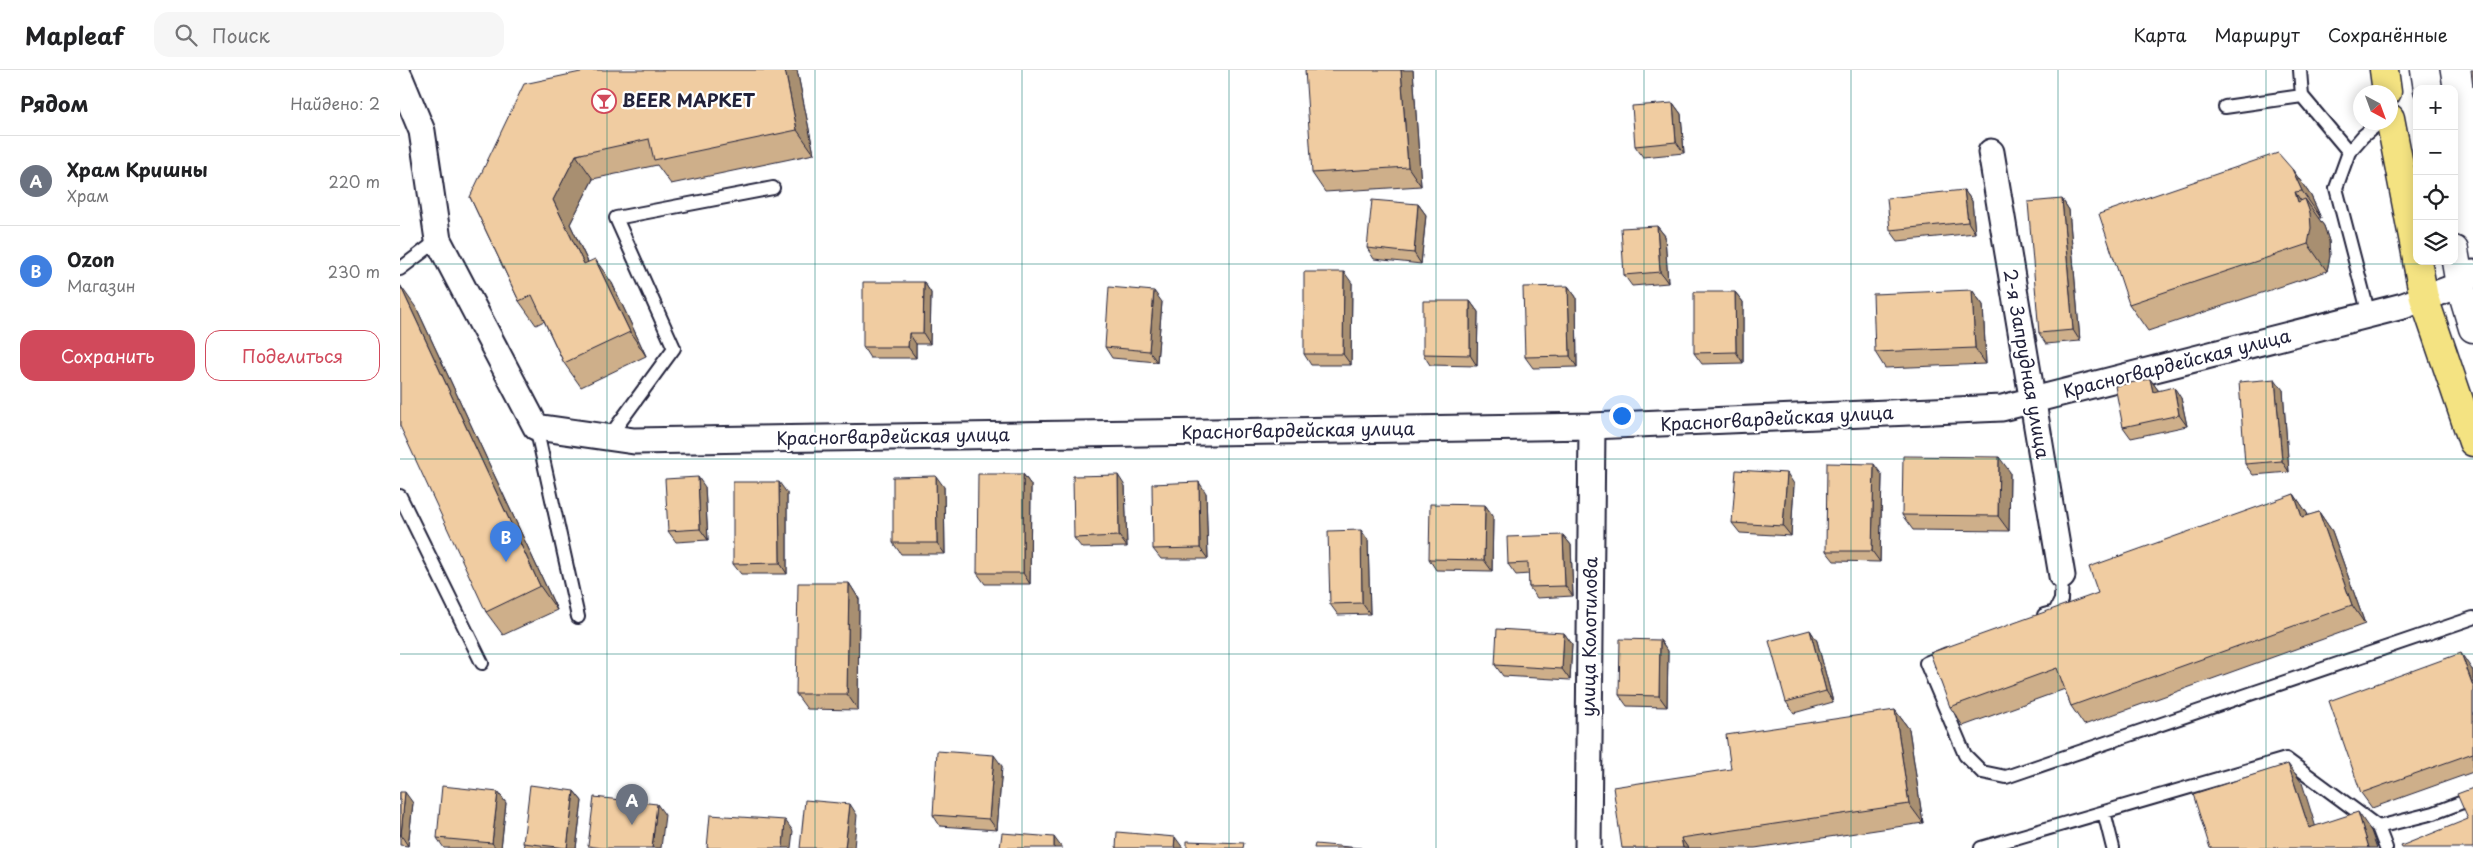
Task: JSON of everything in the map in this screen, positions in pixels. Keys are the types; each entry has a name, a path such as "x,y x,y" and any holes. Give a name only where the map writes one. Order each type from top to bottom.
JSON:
{"highway":[{"path":"2384,70 2386,85"},
{"path":"2392,130 2413,239"},
{"path":"2418,265 2424,298 2473,442"}],"main road":[{"path":"2425,70 2427,85"},
{"path":"2458,260 2466,279 2473,328"}],"street":[{"path":"400,78 422,131 438,240 536,427"},
{"name":"2-я Запрудная улица","path":"1991,152 2062,576"},
{"name":"Красногвардейская улица","path":"536,427 634,441 1592,426 2002,408 2369,315 2424,298 2466,279"},
{"name":"улица Колотилова","path":"1588,848 1592,426"}],"lane":[{"path":"2300,70 2302,96 2349,152"},
{"path":"2225,107 2302,96"},
{"path":"2369,315 2336,188 2349,152 2370,130"},
{"path":"609,437 674,348 616,218 773,188"},
{"path":"400,269 438,240"},
{"path":"536,427 578,617"},
{"path":"400,496 482,663"},
{"path":"2029,620 2055,612 2061,600 2062,576"},
{"path":"1960,648 1926,663 1965,755 1982,772 2006,777 2473,618"},
{"path":"1981,848 2286,759 2378,827 2386,848"},
{"path":"2378,827 2434,812 2473,798"},
{"path":"2104,812 2113,848"}],"building":[{"path":"590,70 785,70 797,130 654,160 649,139 576,155 553,200 584,264 595,259 630,332 564,363 532,295 519,301 470,197 524,84"},
{"path":"1305,70 1401,70 1408,167 1312,173"},
{"path":"2471,70 2473,70 2473,87"},
{"path":"1673,103 1676,142 1635,146 1632,106"},
{"path":"2278,153 2292,169 2302,191 2295,192 2298,202 2305,199 2310,213 2311,228 2308,244 2129,304 2099,214"},
{"path":"1964,190 1968,222 1890,230 1887,198"},
{"path":"2062,199 2073,330 2039,333 2028,202"},
{"path":"1372,200 1418,204 1414,253 1367,248"},
{"path":"1657,226 1660,272 1624,275 1621,228"},
{"path":"1304,272 1344,272 1343,354 1304,354"},
{"path":"863,282 924,282 923,333 909,333 908,347 863,347"},
{"path":"400,285 540,586 486,612 400,426"},
{"path":"1568,286 1570,356 1525,357 1523,287"},
{"path":"1109,287 1154,291 1149,351 1105,347"},
{"path":"1972,290 1975,348 1875,352 1873,294"},
{"path":"1694,292 1735,292 1736,352 1694,353"},
{"path":"1423,301 1470,301 1470,355 1423,354"},
{"path":"2150,379 2153,392 2174,387 2179,415 2123,427 2115,386"},
{"path":"2275,379 2282,461 2245,464 2239,382"},
{"path":"1903,456 1999,457 1998,516 1902,515"},
{"path":"1827,463 1874,464 1872,551 1826,551"},
{"path":"1736,470 1787,473 1783,526 1732,523"},
{"path":"978,474 1023,474 1023,573 977,573"},
{"path":"1118,475 1119,536 1074,538 1073,476"},
{"path":"936,476 937,543 893,543 893,477"},
{"path":"698,477 700,529 668,531 665,479"},
{"path":"733,482 779,482 780,563 733,564"},
{"path":"1199,482 1200,548 1153,549 1152,484"},
{"path":"2294,494 2302,517 2319,512 2352,605 2071,706 2057,668 1950,707 1930,653 2098,593 2089,567"},
{"path":"1430,504 1485,505 1484,560 1429,559"},
{"path":"1361,530 1362,603 1330,604 1328,531"},
{"path":"1563,535 1565,586 1529,587 1528,563 1508,564 1507,537"},
{"path":"798,583 849,583 847,694 796,694"},
{"path":"1497,629 1564,633 1562,669 1495,665"},
{"path":"1810,630 1826,691 1786,702 1769,641"},
{"path":"1620,639 1660,640 1659,696 1619,695"},
{"path":"2461,653 2473,686 2473,753 2361,793 2329,701"},
{"path":"1895,710 1909,804 1681,838 1683,848 1622,848 1613,787 1731,769 1726,735"},
{"path":"937,751 994,755 989,819 933,815"},
{"path":"2288,764 2309,828 2358,812 2369,848 2210,848 2193,794"},
{"path":"530,785 574,791 567,848 523,843"},
{"path":"442,786 498,792 492,843 437,838"},
{"path":"2473,788 2473,848 2402,848 2401,846 2468,819 2457,794"},
{"path":"400,792 405,792 401,835 400,835"},
{"path":"594,797 657,804 652,848 603,848 588,846"},
{"path":"805,800 850,804 845,848 800,848"},
{"path":"710,815 785,820 783,848 707,848"},
{"path":"1117,832 1175,837 1174,848 1116,848"},
{"path":"1002,833 1054,837 1054,848 1000,848"},
{"path":"1187,841 1244,843 1243,848 1187,848"},
{"path":"1315,844 1361,848 1314,848"}],"place":[{"name":"BEER МАРКЕТ","path":"604,101"},
{"name":"Ozon","path":"506,562"},
{"name":"Храм Кришны","path":"632,825"}]}
